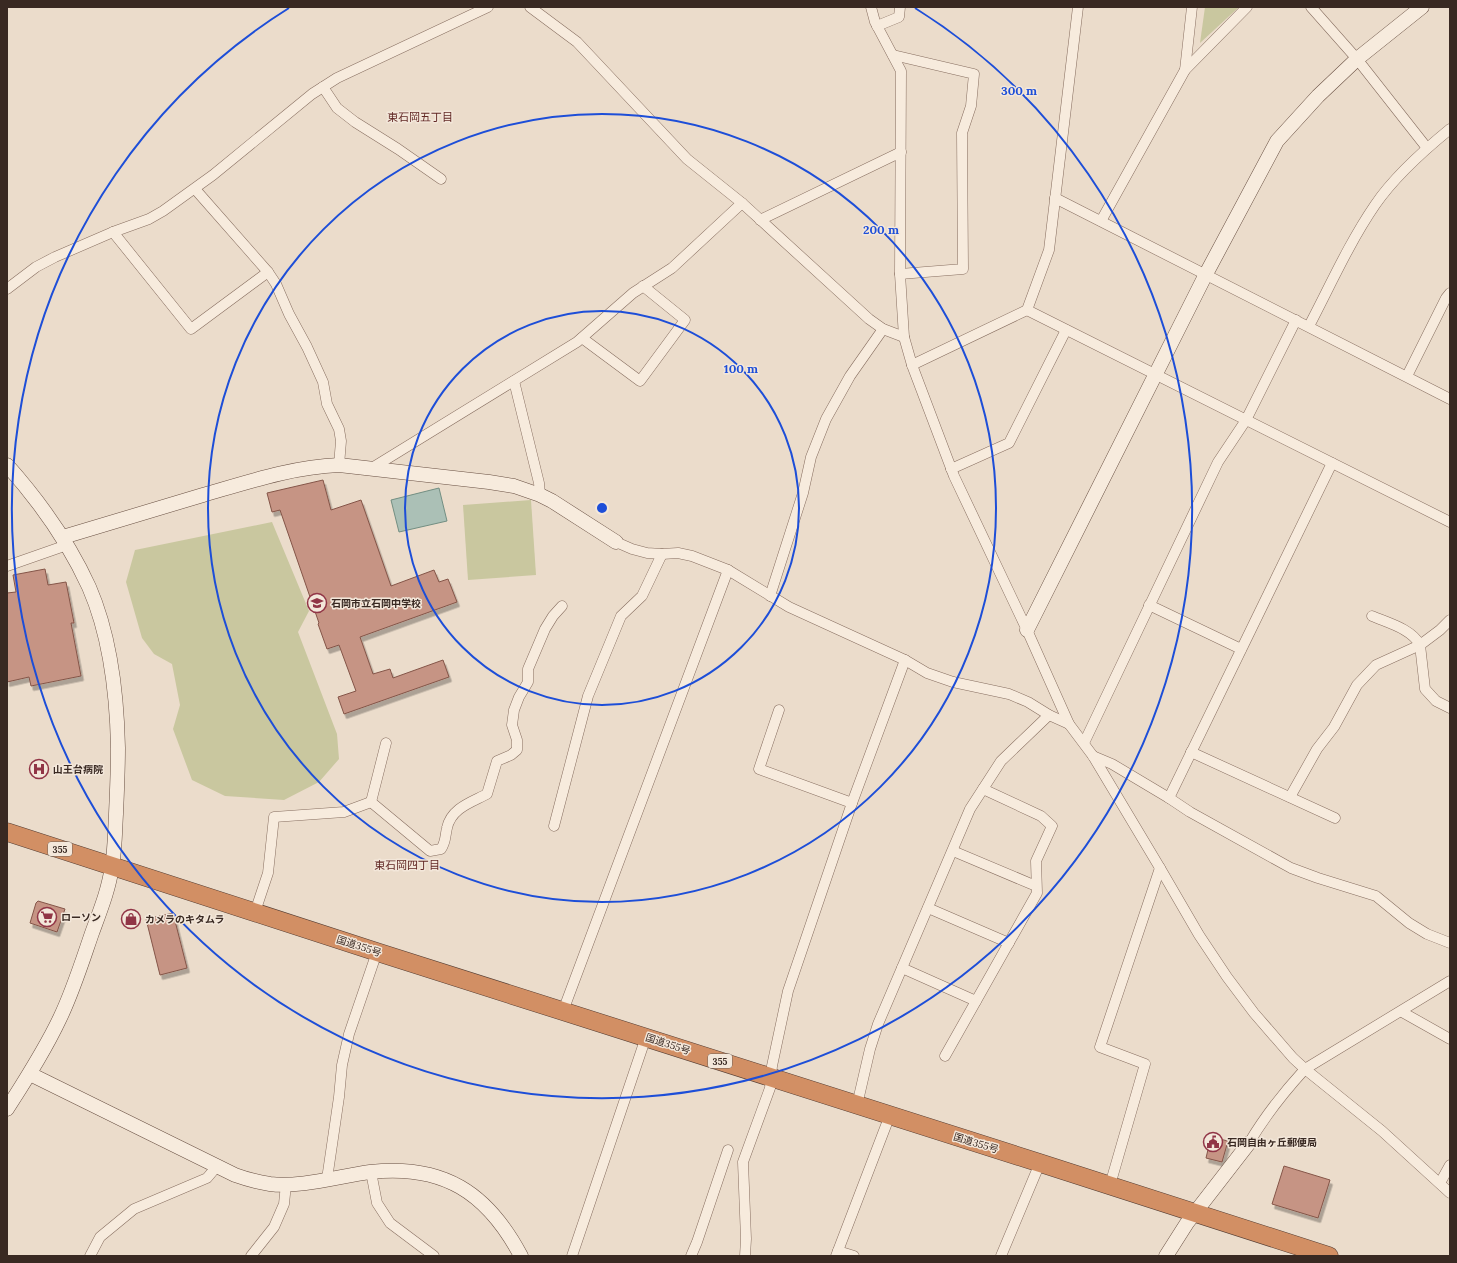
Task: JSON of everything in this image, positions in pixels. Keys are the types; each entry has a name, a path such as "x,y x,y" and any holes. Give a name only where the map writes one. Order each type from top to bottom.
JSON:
{"highway":[{"name":"国道355号","path":"7,832 1328,1256"}],"street":[{"path":"7,289 36,267 54,257 113,232 149,219 195,189 312,94 337,78 488,7"},
{"path":"530,7 577,42 687,159 742,203 869,319 883,329 904,337"},
{"path":"871,7 877,26 901,71 900,274 904,337 912,365 952,468 1069,724 1092,756 1160,868 1198,935 1254,1013 1293,1058 1382,1131 1450,1193"},
{"path":"877,26 899,17 900,7"},
{"path":"912,365 1027,310 1050,250 1078,7"},
{"path":"1185,70 1192,7"},
{"path":"1101,221 1185,70 1247,7"},
{"path":"1311,7 1357,59 1427,148"},
{"path":"1027,630 1206,274 1277,141 1318,96 1357,59 1422,7"},
{"path":"893,55 974,74 970,106 962,133 963,269 900,274"},
{"path":"323,87 337,108 356,122 398,148 441,179"},
{"path":"1309,326 1352,242 1375,204 1427,148 1450,129"},
{"path":"760,220 901,152"},
{"path":"195,189 268,272 276,284 289,314 307,347 323,382 328,404 339,428 341,441 339,465"},
{"path":"1055,198 1450,399"},
{"path":"372,468 582,338 632,293 672,268 742,203"},
{"path":"113,232 191,329 268,272"},
{"path":"582,338 640,381 685,320 643,286"},
{"path":"1407,376 1449,295"},
{"path":"1027,310 1156,373 1246,420 1450,522"},
{"path":"1084,744 1218,462 1246,420 1296,320"},
{"path":"770,596 803,493 811,457 826,419 850,376 883,329"},
{"path":"952,468 1009,443 1066,330"},
{"path":"514,380 539,483 540,495"},
{"path":"1169,798 1332,463"},
{"path":"7,465 43,508 65,541 90,588 106,643 117,708 118,757 113,866 107,889 75,984 61,1017 30,1074 7,1109"},
{"path":"7,566 65,541 243,483 315,466 339,465 372,468 489,482 514,486 540,495 564,508 616,542 632,549 662,554 678,553 692,556 728,570 789,606 905,660 927,673 953,682 1009,694 1028,702 1049,715 1069,724"},
{"path":"554,826 588,696 621,616 642,596 662,554"},
{"path":"563,1011 728,570"},
{"path":"1149,605 1241,650"},
{"path":"371,802 430,851 441,849 445,843 447,826 456,810 487,794 497,761 517,750 517,740 512,725 514,710 519,697 528,682 528,669 545,629 553,616 562,606"},
{"path":"1372,616 1409,633 1417,639 1420,645 1425,690 1436,701 1450,708"},
{"path":"1290,797 1317,748 1334,727 1357,685 1376,665 1420,645 1440,630 1450,620"},
{"path":"745,1256 746,1239 743,1162 770,1088 770,1077 788,991 852,803 905,660"},
{"path":"779,710 760,769 852,803"},
{"path":"857,1105 876,1030 970,809 1001,761 1049,715"},
{"path":"371,802 386,743"},
{"path":"1192,752 1335,818"},
{"path":"1092,756 1112,764 1190,812 1291,868 1376,896 1409,923 1427,934 1450,943"},
{"path":"945,1056 1037,893 1036,861 1052,826 1041,816 983,789"},
{"path":"254,912 268,873 274,817 344,812 371,802"},
{"path":"953,851 1036,886"},
{"path":"1110,1185 1145,1064 1100,1047 1160,868"},
{"path":"928,908 1009,943"},
{"path":"327,1179 339,1098 342,1065 349,1034 377,952"},
{"path":"902,968 976,1001"},
{"path":"1166,1256 1195,1213 1249,1143 1262,1122 1290,1086 1306,1069 1402,1012 1450,981"},
{"path":"1402,1012 1450,1040"},
{"path":"572,1256 646,1038"},
{"path":"30,1074 218,1165 235,1175 247,1179 271,1184 286,1184 371,1172 407,1171 424,1173 442,1178 466,1190 485,1206 500,1223 521,1256"},
{"path":"854,1256 837,1253 890,1115"},
{"path":"691,1256 728,1150"},
{"path":"1001,1256 1040,1163"},
{"path":"90,1256 100,1237 134,1209 207,1178 218,1165"},
{"path":"1440,1183 1450,1165"},
{"path":"371,1172 377,1203 390,1223 434,1256"},
{"path":"251,1256 274,1227 284,1204 286,1184"}],"shaded area":[{"path":"1205,7 1239,7 1200,43"},
{"path":"439,488 447,521 399,532 391,500"},
{"path":"531,500 536,575 468,580 463,505"},
{"path":"272,522 309,611 298,632 337,734 339,759 319,782 284,800 225,796 192,780 173,729 180,705 172,664 154,654 142,638 126,582 135,550"}],"building":[{"path":"323,480 331,510 361,500 391,586 434,570 439,582 448,579 457,602 360,637 373,674 390,669 393,678 443,660 449,677 344,714 338,697 356,691 339,645 327,649 280,510 272,512 267,493"},
{"path":"45,569 48,585 66,582 74,623 71,623 81,676 31,686 29,677 7,682 7,593 16,592 13,575"},
{"name":"ローソン","path":"38,901 65,909 57,932 30,923"},
{"path":"173,913 187,968 160,975 146,919"},
{"path":"1211,1137 1228,1141 1222,1162 1206,1158"},
{"path":"1284,1166 1330,1180 1318,1218 1272,1204"}],"place":[{"name":"石岡市立石岡中学校","path":"317,603"},
{"name":"山王台病院","path":"39,769"},
{"name":"ローソン","path":"47,917"},
{"name":"カメラのキタムラ","path":"131,919"},
{"name":"石岡自由ヶ丘郵便局","path":"1213,1142"}],"district":[{"name":"東石岡五丁目","path":"420,117"},
{"name":"東石岡四丁目","path":"407,865"}]}
